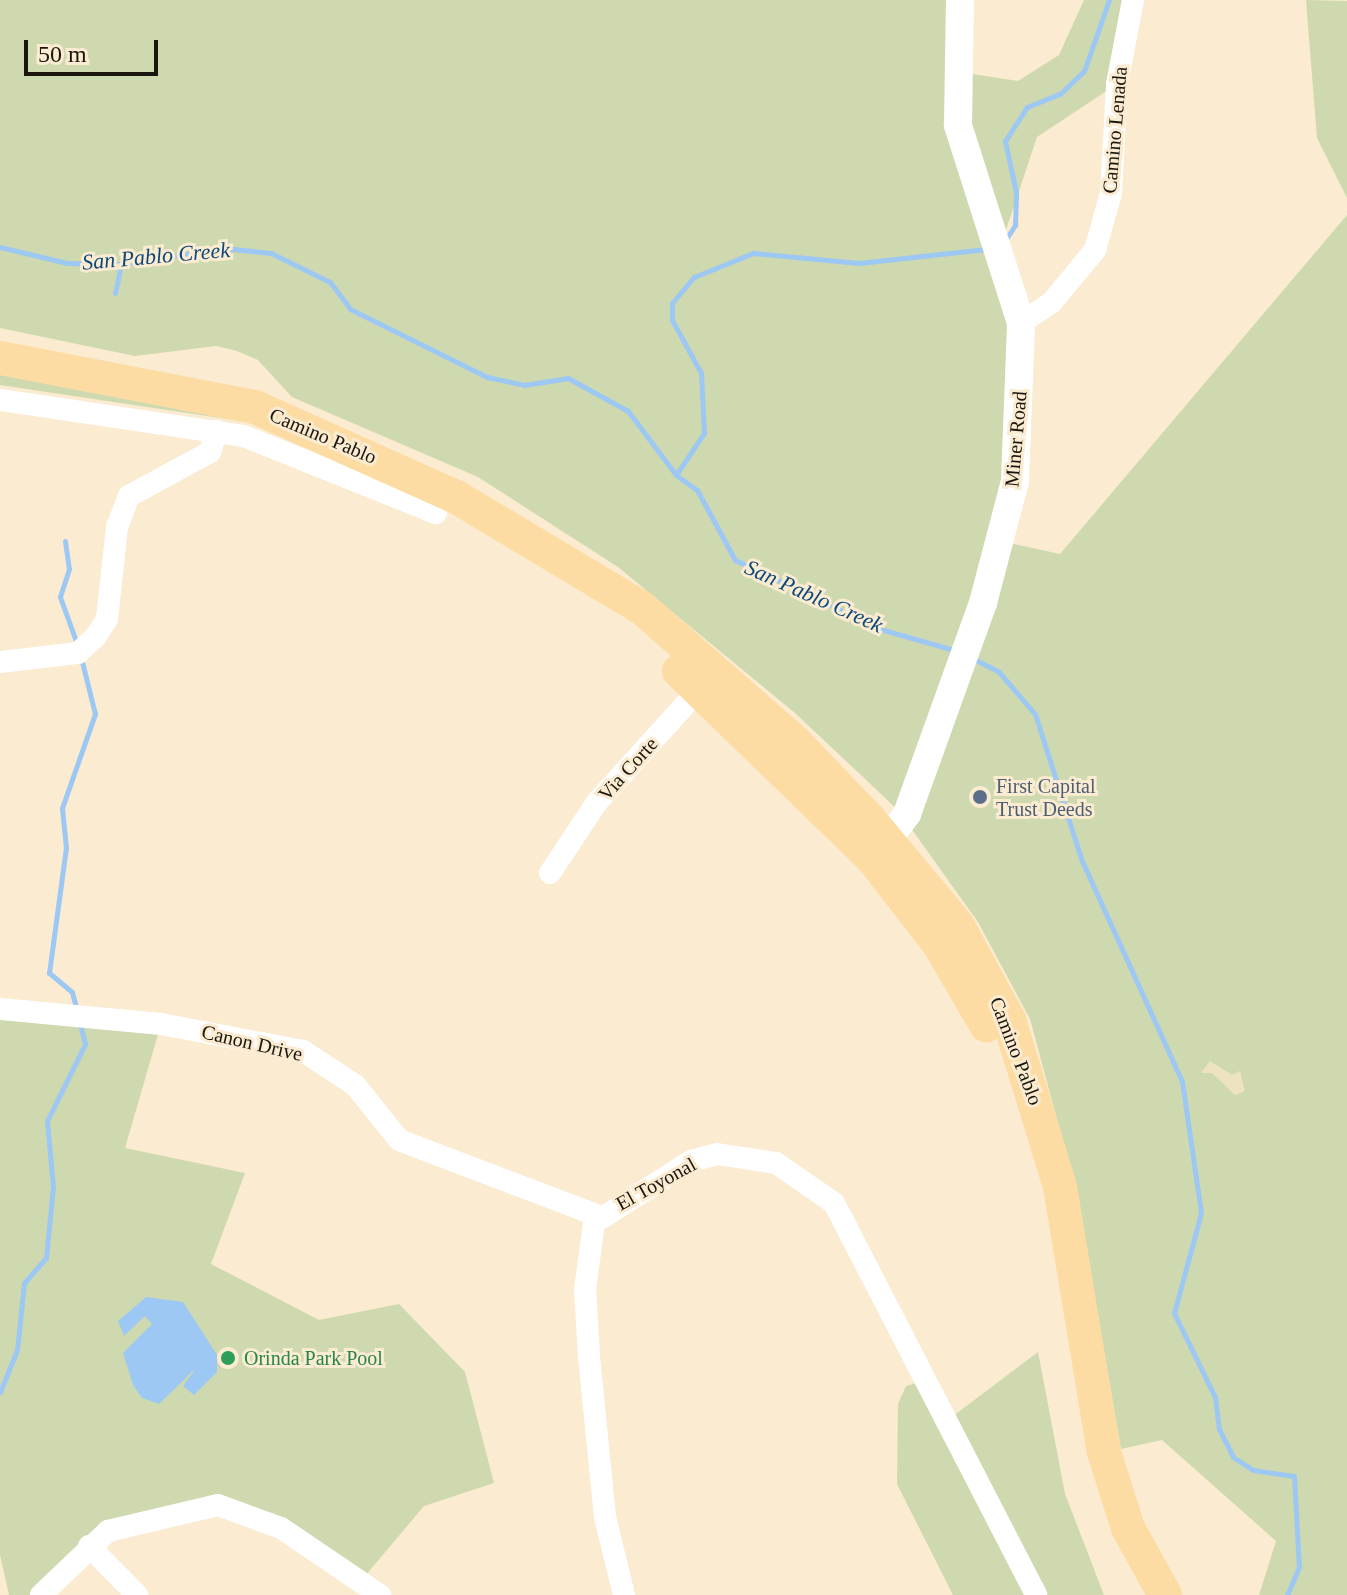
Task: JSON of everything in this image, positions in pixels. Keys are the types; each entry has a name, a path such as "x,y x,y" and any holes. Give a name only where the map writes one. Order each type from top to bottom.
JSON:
{"main road":[{"name":"Camino Pablo","path":"0,358 255,407 458,498 615,597 642,608 707,680 958,926 1009,1020 1035,1092 1060,1187 1104,1452 1128,1528 1152,1586"},
{"path":"1152,1586 1194,1595"}],"street":[{"name":"Miner Road","path":"881,851 907,814 983,603 1015,481 1021,323 958,125 960,0"},
{"name":"Camino Lenada","path":"1021,323 1052,302 1095,250 1111,193 1117,84 1133,0"},
{"name":"Camino Pablo","path":"0,400 217,431 309,457 436,513"},
{"path":"0,662 78,653 96,636 107,619 117,527 129,496 210,452 217,431"},
{"name":"Via Corte","path":"550,873 597,802 707,680"},
{"name":"Canon Drive","path":"0,1009 161,1024 303,1051 355,1085 399,1140 599,1216"},
{"name":"El Toyonal","path":"624,1595 605,1517 589,1356 587,1265 599,1216 691,1161 717,1154 753,1155 812,1181 834,1203 1036,1595"},
{"path":"41,1595 108,1531 169,1513 232,1507 281,1528 380,1595"},
{"path":"89,1546 137,1595"}],"green space":[{"path":"0,0 960,0 959,72 1018,81 1059,55 1084,0 1133,0 1117,84 1037,137 999,251 1021,323 999,541 1060,554 1347,215 1347,1595 1259,1595 1276,1541 1162,1440 1121,1449 1076,1190 1030,1019 978,922 898,810 795,713 618,567 478,477 292,397 258,360 216,346 135,356 0,328"},
{"path":"1306,0 1347,1 1347,198 1317,138"},
{"path":"0,372 241,421 0,385"},
{"path":"0,1009 161,1024 125,1148 245,1173 211,1264 319,1320 399,1304 465,1372 494,1483 424,1506 360,1582 232,1507 108,1531 41,1595 9,1595 0,1555"},
{"path":"1038,1352 1065,1494 1104,1595 953,1595 897,1484 898,1404 906,1386 923,1381 944,1423"}],"sand":[{"path":"1210,1061 1232,1075 1240,1071 1245,1091 1235,1095 1212,1073 1201,1073"}],"water":[{"name":"Orinda Park Pool","path":"146,1297 183,1302 217,1355 217,1372 194,1395 183,1386 196,1368 159,1404 142,1398 133,1385 123,1353 152,1324 145,1316 124,1336 118,1321"}],"waterway":[{"path":"1006,239 1015,225 1016,192 1005,141 1027,107 1060,94 1084,71 1109,0"},
{"name":"San Pablo Creek","path":"0,247 67,263 121,264 224,248 271,253 330,282 350,309 487,377 524,385 568,378 628,411 676,475 697,490 735,560 880,629 958,651"},
{"path":"676,475 704,433 701,373 672,320 672,303 694,277 753,253 859,263 986,249"},
{"path":"115,293 121,264"},
{"path":"65,541 69,569 60,597 77,644"},
{"path":"77,1011 72,992 49,973 66,848 62,808 95,714 81,658"},
{"name":"San Pablo Creek","path":"974,659 999,672 1035,714 1082,861 1182,1081 1201,1213 1174,1313 1215,1397 1219,1429 1233,1457 1253,1470 1294,1476 1299,1567 1287,1595"},
{"path":"0,1392 17,1350 24,1283 46,1258 53,1187 47,1121 85,1044 80,1024"}],"place":[{"name":"First Capital Trust Deeds","path":"980,797"},
{"name":"Orinda Park Pool","path":"228,1358"}]}
